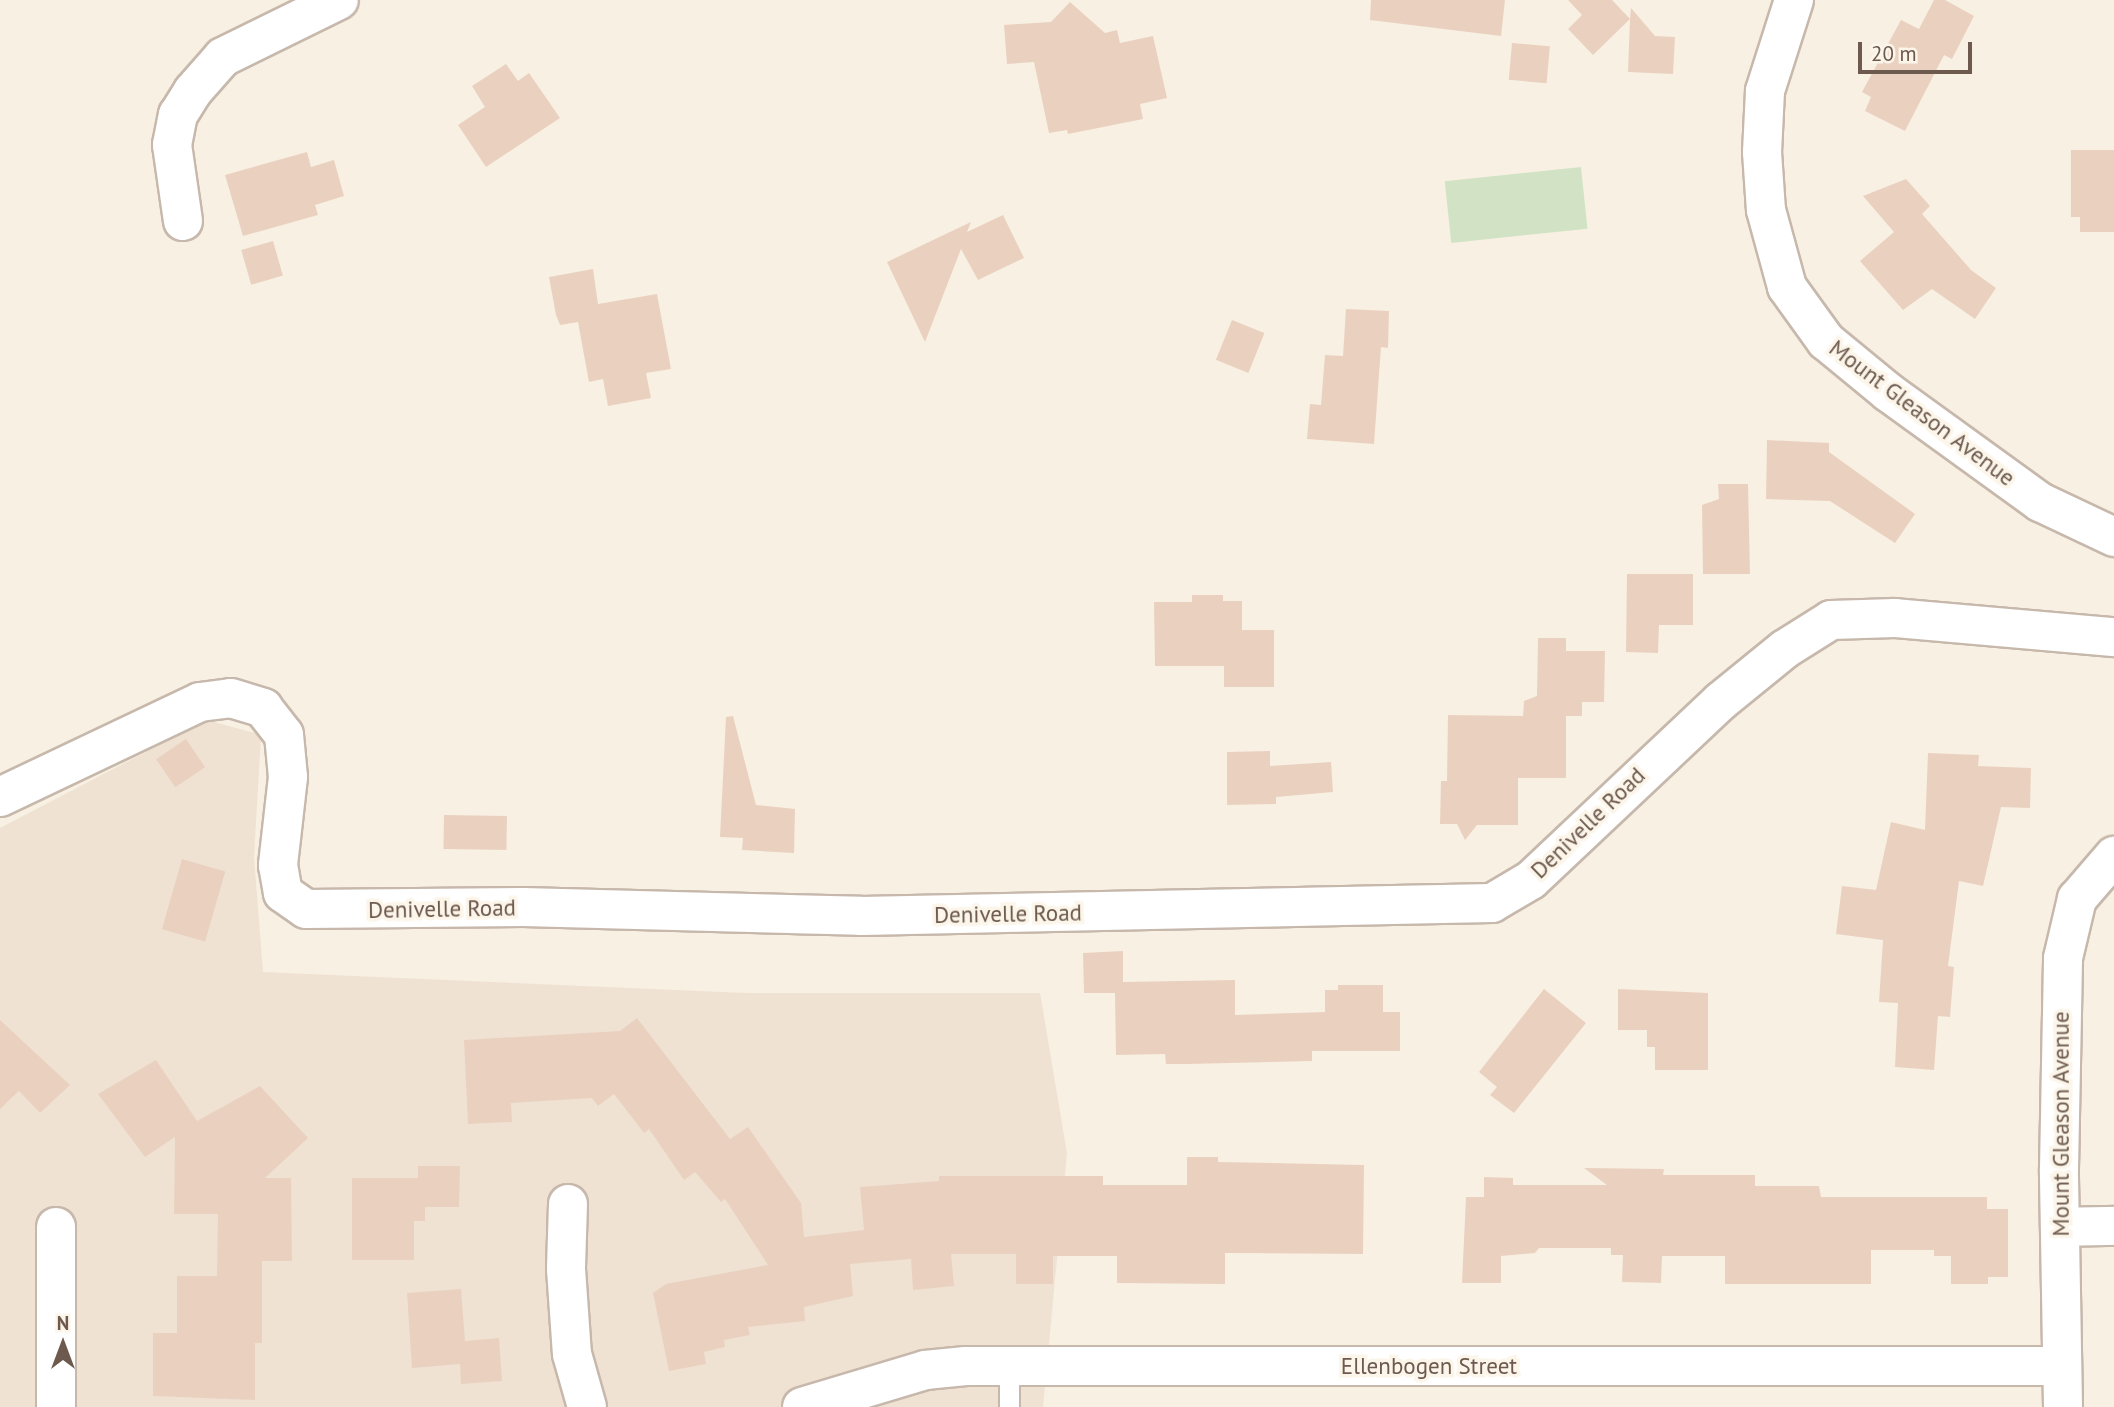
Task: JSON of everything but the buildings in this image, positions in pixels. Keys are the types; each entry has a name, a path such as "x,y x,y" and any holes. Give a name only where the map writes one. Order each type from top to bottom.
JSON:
{"street":[{"path":"183,221 172,145 178,115 193,91 223,57 339,0"},
{"name":"Mount Gleason Avenue","path":"1794,0 1765,92 1762,152 1766,210 1787,287 1825,341 1888,392 2040,502 2114,537"},
{"name":"Denivelle Road","path":"0,797 200,702 231,698 263,708 284,735 288,777 278,865 283,893 306,909 523,908 861,916 1492,903 1531,880 1721,701 1785,649 1831,620 1895,618 2114,638"},
{"name":"Mount Gleason Avenue","path":"2063,1407 2060,1227 2063,958 2077,899 2114,856"},
{"path":"568,1204 566,1269 572,1354 587,1407"},
{"path":"2060,1227 2114,1226"},
{"path":"56,1227 56,1407"},
{"name":"Ellenbogen Street","path":"803,1407 925,1370 1009,1366 2062,1366"}],"lane":[{"path":"1009,1366 1009,1407"}],"shaded area":[{"path":"207,720 261,735 254,857 263,972 746,993 1040,993 1067,1153 1043,1407 0,1407 0,828"}],"green space":[{"path":"1581,167 1587,229 1451,243 1445,181"}]}
